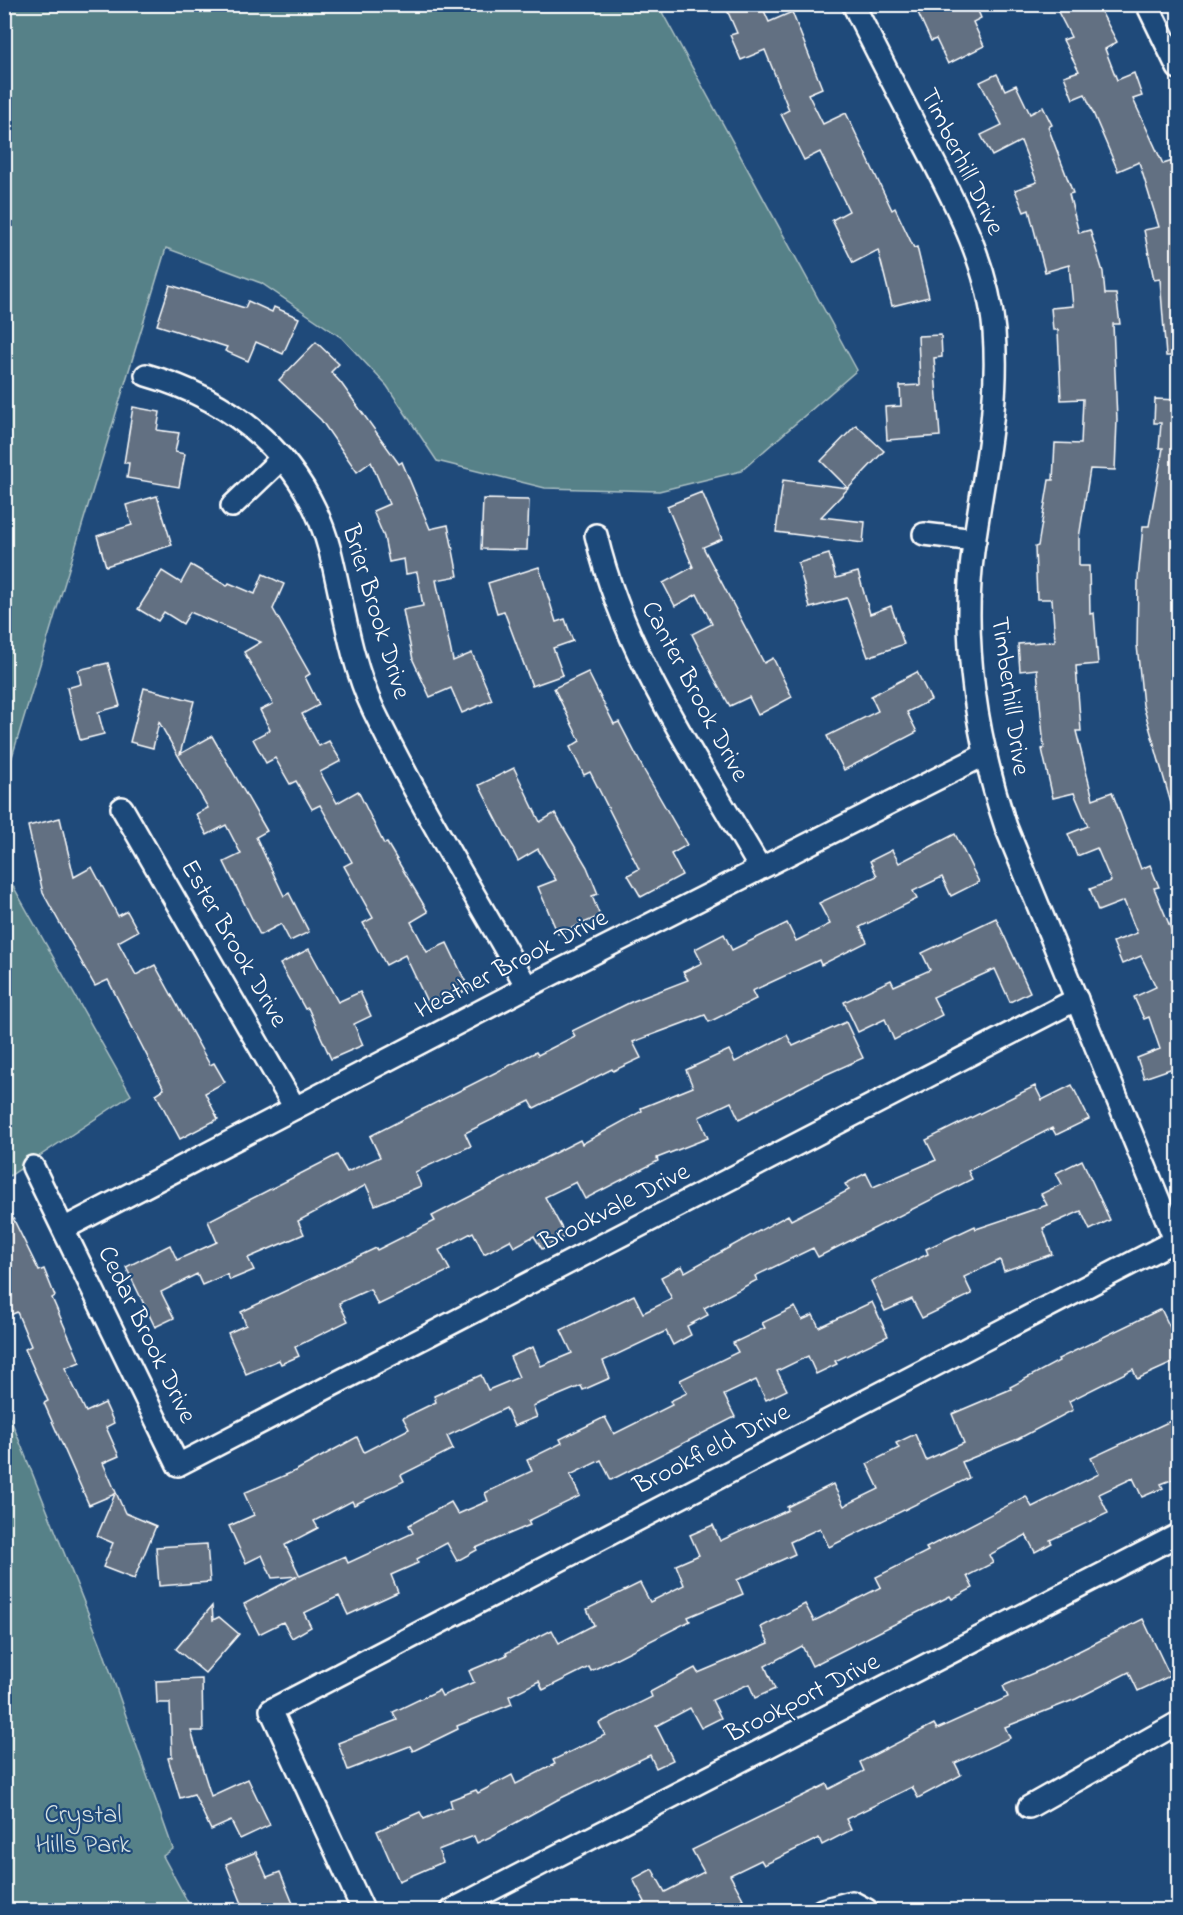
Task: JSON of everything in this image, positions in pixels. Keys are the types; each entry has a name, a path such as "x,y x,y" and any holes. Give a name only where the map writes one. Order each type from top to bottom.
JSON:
{"street":[{"name":"Timberhill Drive","path":"853,4 963,218 988,295 994,329 994,412 975,540 969,614 971,648 993,788 1006,827 1178,1242"},
{"path":"1147,4 1179,68"},
{"name":"Brier Brook Drive","path":"146,375 178,384 224,407 252,428 282,458 298,479 321,525 349,637 372,706 402,766 527,987"},
{"path":"232,506 282,458"},
{"path":"924,534 975,540"},
{"name":"Canter Brook Drive","path":"596,535 612,595 640,658 760,868"},
{"name":"Heather Brook Drive","path":"65,1228 527,987 986,754"},
{"name":"Ester Brook Drive","path":"122,808 295,1108"},
{"name":"Brookvale Drive","path":"178,1465 1077,999"},
{"name":"Cedar Brook Drive","path":"33,1167 65,1228 178,1465"},
{"name":"Brookfield Drive","path":"363,1911 270,1710 1178,1242"},
{"name":"Brookport Drive","path":"452,1911 1179,1535"},
{"path":"1029,1807 1179,1723"},
{"path":"822,1911 852,1902 867,1911"}],"green space":[{"path":"4,5 661,5 663,14 857,370 741,471 659,491 545,488 437,461 387,386 342,338 261,283 166,248 5,780"},
{"path":"4,870 131,1095 5,1179 4,1179"},
{"name":"Crystal Hills Park","path":"5,1405 101,1645 173,1849 163,1856 192,1910 5,1910"}],"building":[{"path":"741,4 761,4 769,22 792,12 822,88 808,94 823,124 846,113 892,210 895,208 914,248 917,247 929,297 892,306 878,250 853,263 832,220 849,211 820,152 804,160 781,114 789,110 765,50 741,60 730,35 737,33 727,10"},
{"path":"914,4 975,4 981,18 973,22 984,46 948,64 936,39 931,41"},
{"path":"1054,4 1097,4 1117,42 1105,49 1117,80 1134,73 1142,96 1133,99 1163,164 1179,159 1179,212 1174,213 1179,236 1179,356 1166,356 1160,279 1154,280 1144,230 1159,227 1139,162 1118,171 1085,94 1073,99 1064,76 1079,71 1063,40 1071,37"},
{"path":"997,74 1005,90 1016,85 1030,114 1043,107 1052,125 1048,127 1073,193 1069,194 1079,233 1090,230 1103,272 1105,294 1116,294 1120,324 1113,324 1117,420 1115,470 1090,469 1079,538 1079,566 1089,566 1090,614 1094,613 1098,664 1076,666 1081,731 1076,731 1093,799 1112,792 1141,869 1150,865 1159,887 1154,888 1176,941 1173,943 1179,955 1179,1066 1144,1078 1137,1058 1160,1049 1149,1017 1144,1019 1134,997 1156,987 1141,956 1122,964 1113,942 1137,933 1124,901 1098,911 1090,889 1111,881 1097,848 1077,856 1068,834 1088,826 1074,793 1053,798 1042,749 1044,748 1037,669 1020,671 1018,644 1055,641 1052,599 1037,599 1035,547 1038,546 1049,480 1053,480 1055,443 1081,444 1083,399 1061,400 1058,330 1053,330 1051,308 1073,306 1069,265 1045,272 1029,210 1024,212 1015,190 1037,182 1021,141 992,156 981,135 1002,125 980,82"},
{"path":"170,285 245,308 248,301 272,312 274,307 299,318 283,354 256,342 248,361 225,351 227,347 157,325"},
{"path":"941,335 942,357 934,358 940,436 887,440 885,407 901,406 900,386 920,385 918,336"},
{"path":"316,342 339,364 331,372 399,464 402,462 430,529 448,525 458,576 436,580 453,661 472,653 492,700 462,713 451,688 430,697 413,660 403,610 423,606 417,572 406,574 404,559 389,562 384,537 373,511 389,504 371,462 357,472 321,420 279,380"},
{"path":"1155,399 1179,400 1179,637 1173,637 1179,690 1179,813 1174,814 1143,705 1137,645 1138,579 1143,526 1149,526 1163,448 1159,448 1161,423 1154,423"},
{"path":"133,407 160,412 157,430 179,433 175,452 185,454 179,487 127,478 129,463 124,463"},
{"path":"856,425 884,451 821,517 865,522 863,543 776,532 783,480 848,488 821,461"},
{"path":"702,492 722,539 703,547 764,663 773,658 792,697 758,715 749,697 730,706 714,678 692,634 712,624 697,594 675,606 663,583 693,567 667,506"},
{"path":"157,496 172,545 106,566 97,536 132,525 126,505"},
{"path":"483,499 529,500 527,550 481,549"},
{"path":"829,554 836,578 858,572 870,614 891,606 904,644 868,657 847,598 810,608 798,563"},
{"path":"191,565 227,586 229,583 255,594 263,574 284,584 273,609 310,674 305,677 319,705 302,714 319,746 329,741 341,761 320,772 337,803 358,791 384,844 387,843 428,912 411,922 427,952 447,943 469,989 430,1008 405,955 386,965 363,923 373,918 344,866 352,862 320,805 312,809 296,781 290,784 275,758 266,763 253,739 270,730 260,710 273,704 244,652 261,642 190,612 183,624 164,612 158,621 138,609 162,571 181,583"},
{"path":"539,567 556,622 565,619 573,641 553,648 563,675 532,686 504,611 497,613 488,583"},
{"path":"108,663 120,706 98,712 104,734 80,740 67,688 81,684 78,670"},
{"path":"588,672 614,724 619,722 687,845 671,854 682,875 641,897 628,875 639,869 590,772 584,775 570,747 580,741 554,688"},
{"path":"917,672 931,700 907,712 917,732 844,770 827,736 878,711 871,696"},
{"path":"144,688 194,701 180,754 212,736 267,831 256,837 284,896 289,893 309,932 290,941 281,924 260,935 224,862 241,854 226,825 207,835 196,814 208,808 159,722 153,748 130,742"},
{"path":"514,768 540,822 555,813 587,867 598,894 592,896 600,916 558,934 538,887 556,880 538,849 518,861 479,785"},
{"path":"60,818 74,877 92,867 118,916 127,911 138,931 118,942 136,975 155,965 210,1065 214,1063 225,1082 205,1093 218,1119 180,1139 156,1094 164,1089 108,980 95,986 43,893 28,826"},
{"path":"955,834 979,882 951,896 942,877 913,891 917,899 860,927 867,942 821,965 819,960 752,991 756,999 709,1022 705,1015 633,1042 641,1058 613,1071 612,1069 534,1108 530,1101 465,1133 471,1146 415,1172 421,1186 375,1205 366,1185 298,1221 304,1234 248,1258 254,1270 230,1280 227,1274 202,1285 197,1274 161,1292 174,1318 155,1327 126,1267 170,1245 177,1260 217,1242 208,1221 337,1155 347,1172 380,1157 370,1136 536,1052 538,1055 575,1036 572,1031 631,1002 688,980 683,972 702,963 695,949 724,934 732,950 787,923 796,941 830,924 819,903 877,876 870,861 892,850 899,863"},
{"path":"996,918 1030,992 1010,1002 995,969 933,997 942,1015 894,1040 885,1019 858,1032 844,1002 891,980 894,986 930,970 922,953"},
{"path":"309,949 338,1002 360,992 371,1016 354,1024 363,1045 331,1059 308,1008 305,1009 280,964"},
{"path":"846,1022 863,1058 816,1079 739,1119 731,1102 699,1117 708,1138 657,1158 658,1161 585,1199 576,1182 545,1197 566,1236 542,1249 534,1236 514,1247 510,1240 484,1254 473,1232 439,1250 450,1270 378,1305 370,1289 339,1303 348,1321 295,1347 299,1356 281,1364 279,1360 246,1374 228,1333 246,1325 241,1312 376,1248 377,1250 435,1221 432,1216 580,1140 582,1144 642,1111 641,1108 693,1087 686,1070 729,1050 735,1062 787,1035 793,1046"},
{"path":"1072,1085 1089,1119 1056,1135 1052,1128 968,1171 972,1179 818,1257 813,1248 755,1276 757,1280 704,1308 708,1315 687,1326 691,1335 673,1345 666,1331 603,1361 610,1378 583,1390 581,1386 533,1406 537,1417 514,1426 506,1408 447,1436 453,1449 401,1475 404,1481 354,1505 352,1501 314,1521 318,1528 285,1545 300,1576 345,1556 348,1563 413,1533 409,1525 451,1502 458,1514 488,1501 485,1493 532,1471 527,1460 562,1443 560,1439 605,1417 614,1434 672,1405 670,1401 687,1393 680,1380 738,1352 733,1343 765,1328 762,1323 795,1307 802,1320 813,1315 819,1327 872,1302 888,1336 835,1361 837,1364 816,1374 808,1356 777,1371 787,1390 766,1400 756,1380 724,1395 735,1417 611,1480 601,1460 570,1475 580,1496 528,1521 530,1525 476,1548 477,1550 457,1561 447,1543 417,1559 418,1563 391,1575 398,1592 348,1615 339,1596 304,1613 311,1627 292,1638 283,1622 259,1634 244,1604 298,1576 272,1578 262,1555 246,1563 229,1526 254,1515 244,1493 295,1471 357,1437 364,1452 409,1429 403,1418 436,1402 434,1396 481,1375 488,1390 519,1377 510,1357 533,1347 541,1366 572,1353 561,1330 634,1295 643,1313 672,1299 661,1277 682,1266 685,1272 788,1215 791,1220 849,1190 845,1184 866,1173 873,1187 936,1160 926,1140 1035,1086 1042,1100"},
{"path":"1082,1160 1110,1220 1090,1230 1081,1211 1043,1228 1052,1254 1004,1271 1000,1260 964,1277 972,1294 922,1318 912,1299 885,1311 871,1281 928,1254 926,1249 975,1226 976,1229 1047,1205 1041,1194 1062,1184 1056,1173"},
{"path":"4,1200 39,1271 44,1269 55,1296 52,1298 80,1362 65,1368 86,1412 105,1403 114,1423 106,1427 119,1456 103,1463 125,1513 156,1526 134,1579 103,1567 113,1543 97,1536 115,1494 89,1505 44,1403 48,1401 25,1349 31,1346 17,1312 4,1318"},
{"path":"1161,1309 1179,1346 1179,1360 1137,1379 1133,1369 1069,1401 1073,1410 1018,1439 962,1462 969,1478 829,1547 820,1528 790,1542 795,1554 737,1580 743,1594 688,1617 690,1621 591,1671 589,1667 543,1690 539,1681 509,1696 512,1704 457,1726 458,1729 413,1751 410,1746 348,1770 338,1743 397,1720 393,1712 439,1690 442,1696 474,1682 469,1671 507,1655 506,1653 552,1630 559,1643 594,1625 587,1609 640,1583 650,1602 684,1585 676,1565 699,1555 690,1535 713,1525 720,1541 788,1510 787,1507 833,1484 844,1506 879,1489 867,1464 899,1448 896,1443 915,1434 926,1460 964,1443 952,1414 1011,1389 1010,1387 1059,1361 1058,1359"},
{"path":"1179,1417 1179,1477 1161,1484 1163,1488 1142,1497 1133,1478 1099,1494 1108,1513 1050,1540 1052,1543 1035,1552 1026,1535 989,1555 993,1563 967,1576 973,1588 952,1599 950,1596 812,1666 802,1646 765,1666 775,1689 755,1698 749,1684 712,1700 721,1718 701,1728 690,1708 656,1726 673,1760 656,1768 650,1755 557,1800 477,1843 474,1836 438,1850 443,1862 399,1881 377,1831 420,1812 424,1819 452,1807 450,1800 476,1790 478,1793 512,1775 516,1784 555,1764 553,1760 605,1735 599,1723 652,1697 650,1692 695,1668 698,1673 769,1643 761,1627 805,1604 814,1621 881,1587 876,1577 928,1551 926,1548 1026,1496 1032,1507 1099,1474 1091,1458"},
{"path":"207,1544 210,1582 159,1586 156,1547"},
{"path":"212,1606 213,1620 219,1617 239,1634 205,1673 176,1649"},
{"path":"1143,1619 1170,1676 1138,1691 1129,1672 1076,1699 1005,1727 1010,1738 955,1763 961,1775 918,1798 912,1787 846,1819 851,1830 822,1845 819,1838 764,1865 761,1860 730,1875 743,1899 720,1911 716,1902 700,1911 629,1911 645,1902 633,1879 652,1869 665,1892 704,1872 692,1850 827,1784 829,1789 864,1771 860,1762 934,1724 937,1729 1008,1697 1003,1686 1043,1669"},
{"path":"202,1679 203,1731 191,1731 211,1796 248,1779 270,1825 240,1839 231,1821 211,1830 194,1794 180,1798 168,1758 172,1757 170,1703 157,1703 156,1681"},
{"path":"256,1852 267,1877 280,1872 296,1911 245,1911 226,1864"}]}
